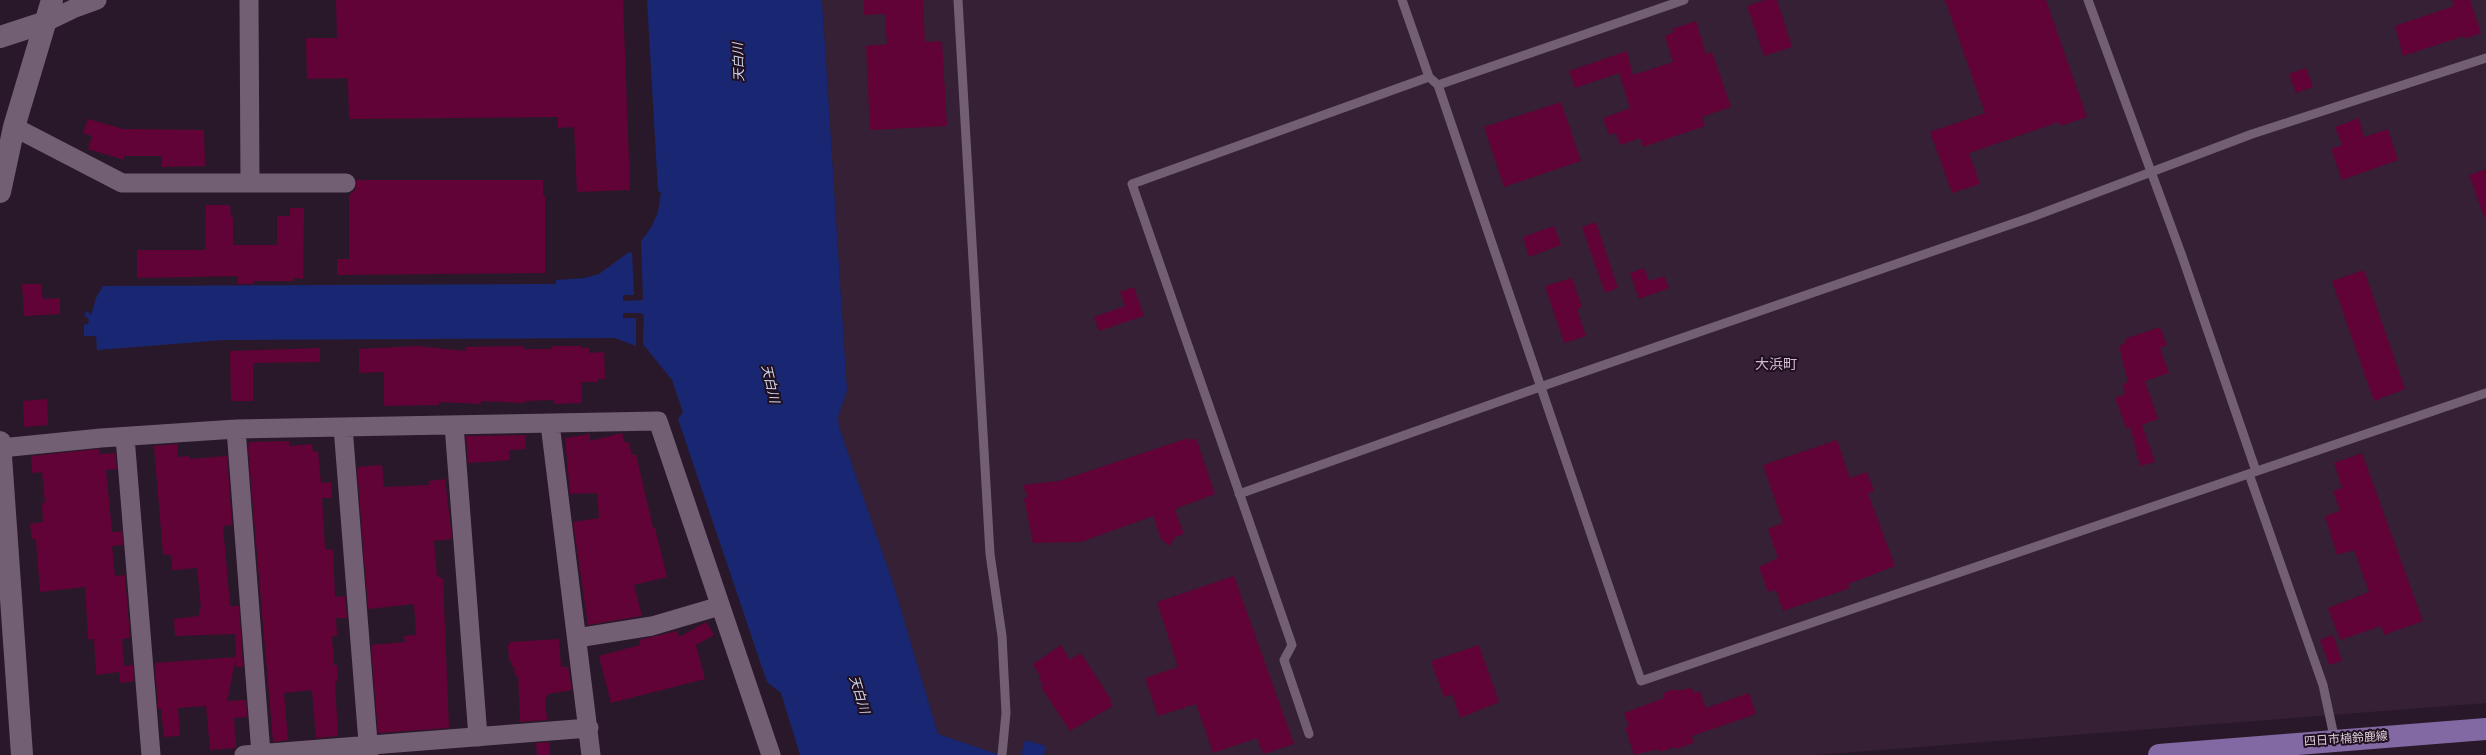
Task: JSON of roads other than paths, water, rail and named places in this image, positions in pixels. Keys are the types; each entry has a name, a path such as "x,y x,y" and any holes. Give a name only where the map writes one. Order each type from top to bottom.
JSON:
{"main road":[{"name":"四日市楠鈴鹿線","path":"2159,755 2486,729"}],"street":[{"path":"0,192 14,127 52,0"},
{"path":"0,37 46,22 75,8 97,0"},
{"path":"249,0 250,183"},
{"path":"14,127 122,183 346,183"},
{"path":"0,448 236,429 658,421 771,755"},
{"path":"550,424 578,638 591,755"},
{"path":"454,425 478,737"},
{"path":"343,427 368,750"},
{"path":"236,429 252,754 368,750 478,737 589,728"},
{"path":"125,437 151,755"},
{"path":"0,442 22,755"},
{"path":"578,638 652,626 720,606"}],"lane":[{"path":"958,0 990,554 1002,636 1006,713 1003,750"},
{"path":"1402,0 1429,77 1438,86 1641,681 2486,393"},
{"path":"1438,86 1684,0"},
{"path":"2088,0 2150,172 2253,473 2322,685 2335,741"},
{"path":"1239,494 1540,387 2032,217 2252,134 2486,58"},
{"path":"1309,734 1284,660 1292,645 1132,184 1429,77"}],"water":[{"name":"天白川","path":"647,0 822,0 847,391 838,417 839,427 893,583 938,734 1000,755 800,755 781,693 767,682 678,419 683,412 672,380 643,344 644,315 640,313 623,313 623,318 636,318 636,346 615,338 224,340 97,350 96,336 84,336 84,325 88,324 89,320 84,314 87,311 91,315 96,298 103,286 556,284 556,280 585,278 599,274 629,252 632,253 634,295 623,295 623,301 643,300 641,241 651,228 658,212 661,192 658,191"},
{"path":"1025,740 1046,746 1044,755 1021,755"}],"district":[{"name":"大浜町","path":"1776,366"}]}
